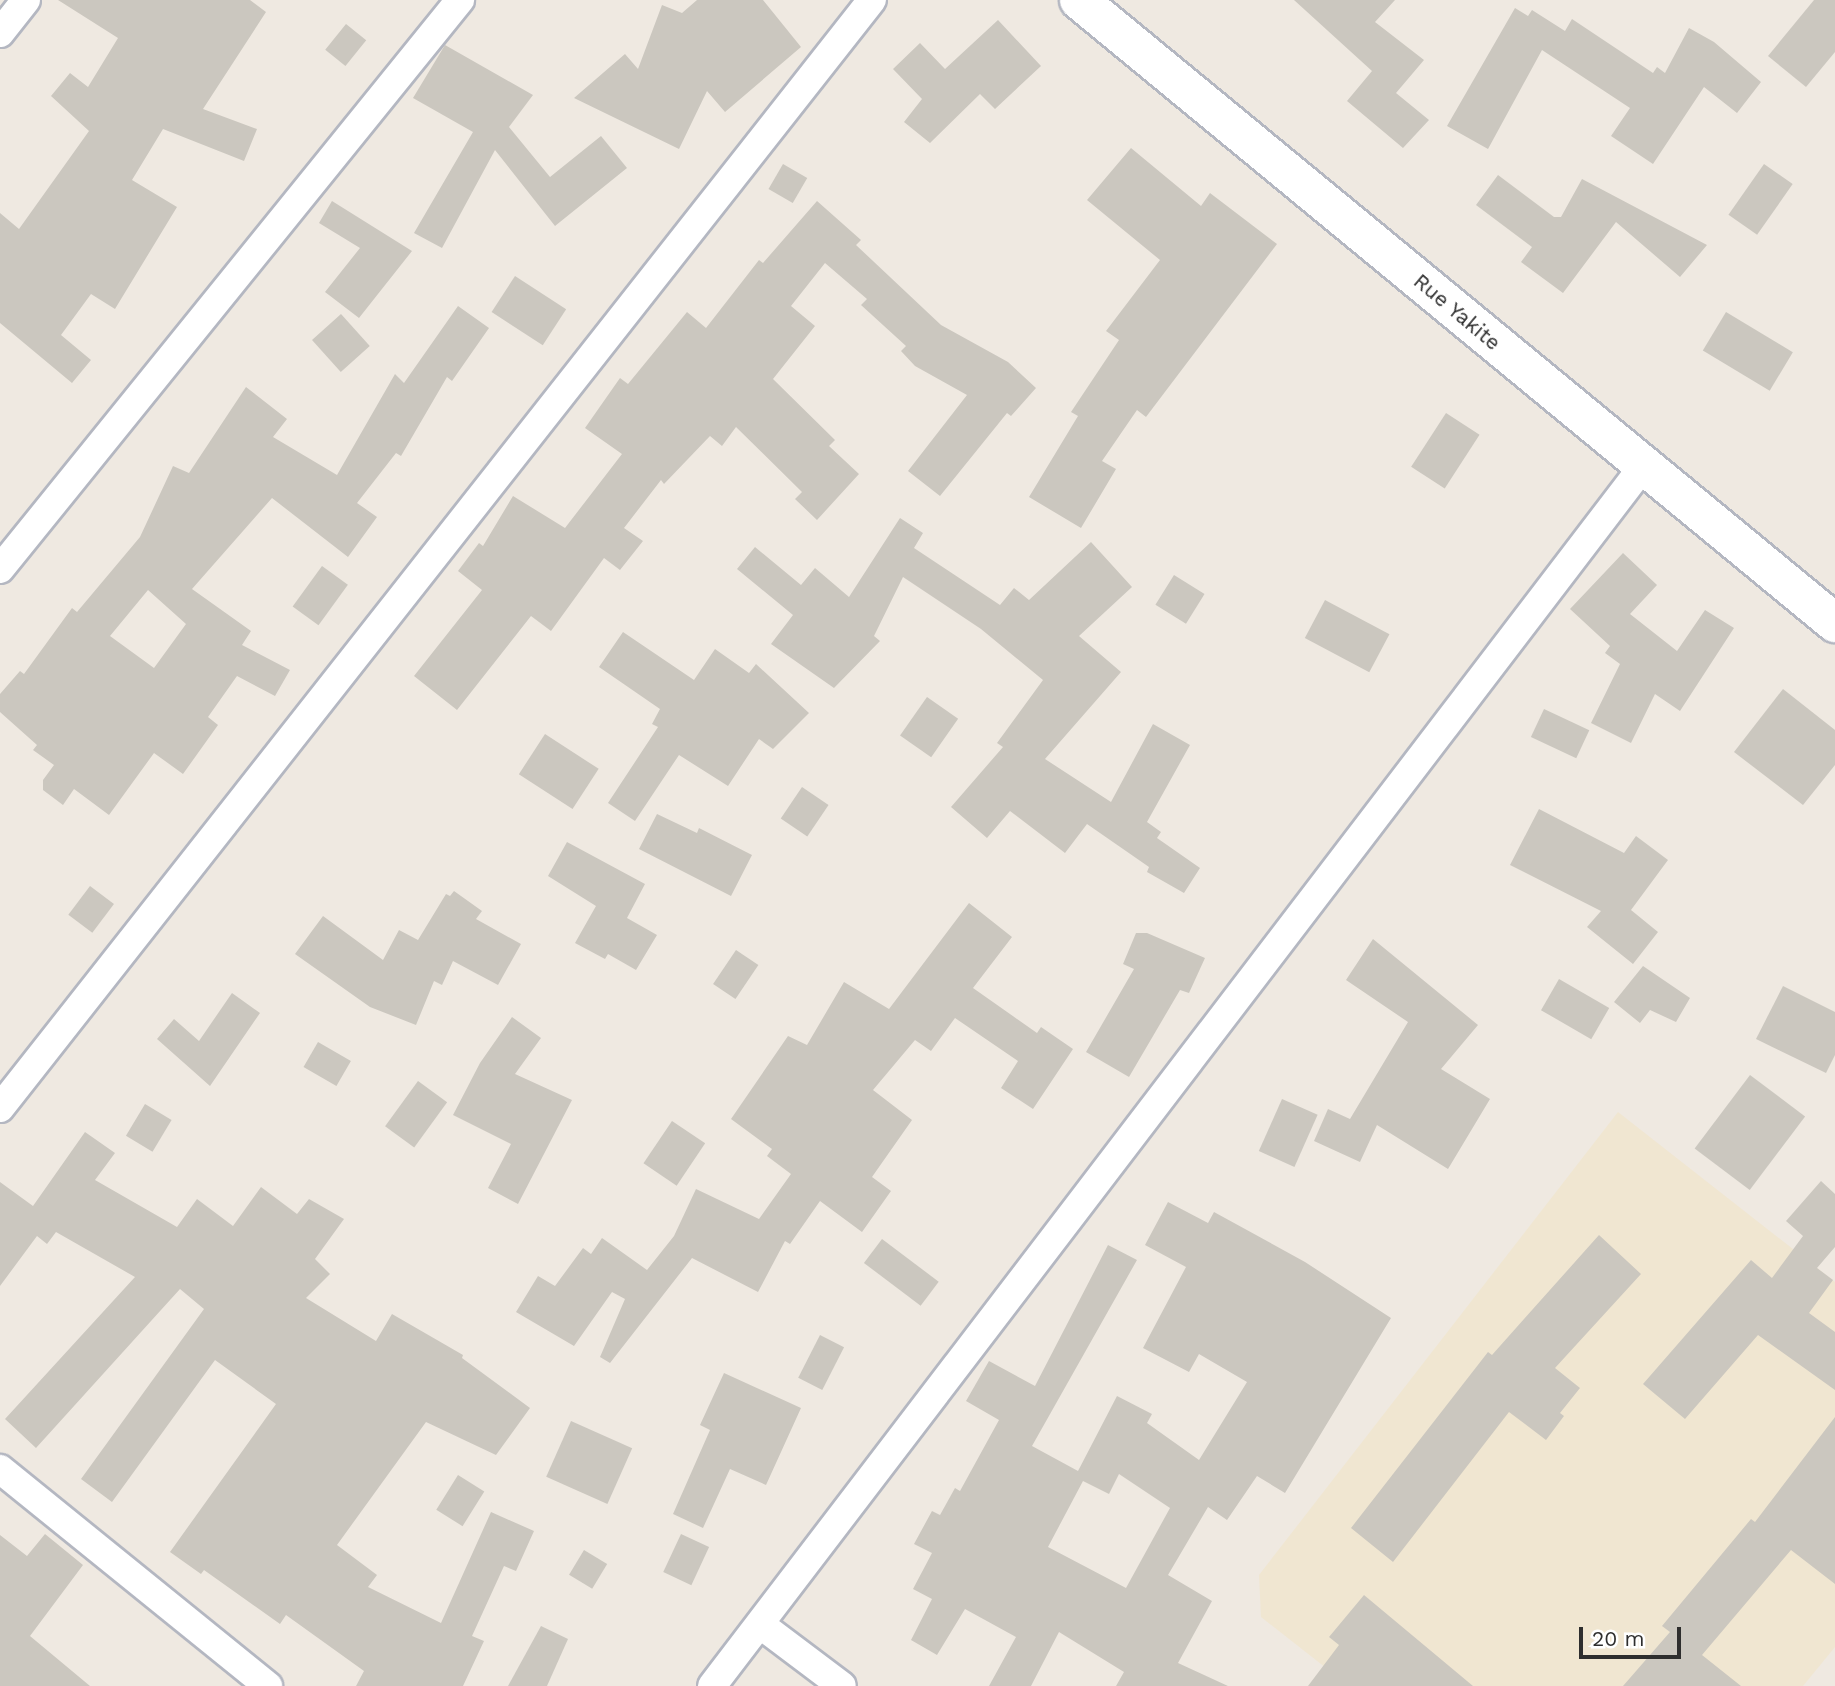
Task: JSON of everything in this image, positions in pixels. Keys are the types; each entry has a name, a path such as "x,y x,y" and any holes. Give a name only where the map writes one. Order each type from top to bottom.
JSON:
{"main road":[{"name":"Rue Yakite","path":"1079,0 1642,468 1835,623"}],"street":[{"path":"0,33 26,0"},
{"path":"0,569 460,0"},
{"path":"0,1108 9,1077 872,0"},
{"path":"712,1686 1642,468"},
{"path":"0,1469 268,1686"},
{"path":"761,1625 842,1686"}],"shaded area":[{"path":"1618,1112 1835,1282 1835,1647 1803,1686 1349,1686 1261,1617 1259,1575"}],"building":[{"path":"58,0 250,0 266,12 203,109 257,129 244,161 163,129 132,180 177,207 115,309 91,294 61,335 91,360 72,383 0,323 0,213 19,229 89,131 51,96 70,73 88,87 118,38"},
{"path":"697,0 763,0 801,47 725,112 707,91 679,149 574,98 625,54 638,69 662,5 682,13"},
{"path":"1294,0 1395,0 1375,22 1424,60 1396,93 1429,120 1403,148 1347,101 1372,71"},
{"path":"1814,0 1835,0 1835,52 1806,87 1768,56"},
{"path":"1515,8 1528,16 1532,10 1565,31 1572,19 1653,73 1657,67 1665,73 1689,28 1714,42 1761,82 1737,113 1704,87 1653,164 1611,136 1630,108 1542,50 1488,149 1447,126"},
{"path":"998,20 1041,66 995,109 980,94 930,143 904,122 922,99 893,69 920,43 945,69"},
{"path":"346,24 366,40 345,66 325,50"},
{"path":"445,45 533,95 509,127 550,177 601,136 627,168 555,226 495,150 442,248 414,233 473,132 413,98"},
{"path":"1131,148 1201,206 1210,193 1277,244 1146,417 1137,410 1102,461 1116,469 1081,528 1029,497 1078,416 1071,412 1119,340 1106,331 1160,260 1087,200"},
{"path":"783,164 807,178 793,203 768,189"},
{"path":"1764,164 1793,184 1757,235 1728,215"},
{"path":"1498,175 1554,217 1561,217 1582,179 1707,245 1680,277 1616,222 1563,293 1521,262 1532,247 1476,205"},
{"path":"332,201 412,251 359,318 325,292 360,248 319,223"},
{"path":"817,201 861,240 856,245 941,325 1008,362 1036,388 1011,416 1007,413 940,496 908,471 967,395 915,366 901,351 906,346 861,305 867,299 825,263 791,306 815,326 773,379 835,440 829,446 859,474 817,520 795,499 802,492 736,427 722,446 710,436 664,484 661,480 624,528 643,541 620,570 604,558 551,631 531,616 457,710 414,676 482,590 458,571 479,543 483,546 513,496 565,528 622,454 585,428 620,378 628,384 687,312 706,328 759,260 763,263"},
{"path":"515,276 566,309 543,345 492,312"},
{"path":"458,306 489,328 452,381 447,377 401,456 396,453 357,503 377,517 348,557 272,498 192,589 251,631 242,645 290,670 275,696 237,676 208,717 218,725 183,774 154,753 109,815 74,789 63,805 43,790 43,780 54,765 33,750 37,745 0,712 0,694 20,671 24,674 72,608 77,612 140,537 173,466 189,473 246,387 287,419 273,437 337,475 395,374 404,383","holes":["148,590 186,624 154,668 110,636"]},
{"path":"1726,312 1793,352 1770,391 1703,351"},
{"path":"341,314 370,346 341,372 312,340"},
{"path":"1446,413 1480,435 1445,488 1411,467"},
{"path":"900,518 923,533 914,548 1000,605 1014,588 1029,600 1091,542 1132,587 1079,636 1121,672 1045,759 1111,802 1153,724 1190,745 1147,822 1161,832 1157,838 1200,868 1184,893 1147,872 1149,867 1087,824 1065,853 1010,811 987,838 951,807 1003,747 997,743 1043,680 981,629 903,577 874,636 880,641 834,688 771,644 793,615 737,569 755,547 801,585 815,568 849,597"},
{"path":"1623,553 1657,585 1630,614 1677,651 1705,610 1734,628 1680,711 1655,694 1631,743 1591,723 1620,664 1605,653 1610,646 1570,609"},
{"path":"322,566 348,585 318,625 293,606"},
{"path":"1174,575 1205,594 1186,624 1155,605"},
{"path":"1325,600 1389,634 1369,672 1305,638"},
{"path":"623,632 694,680 715,649 749,673 756,664 809,713 773,749 759,739 728,786 679,755 635,821 608,803 658,727 652,724 660,709 599,667"},
{"path":"1783,689 1835,730 1835,765 1803,805 1734,752"},
{"path":"927,697 958,719 931,757 900,736"},
{"path":"1544,709 1589,730 1576,758 1531,737"},
{"path":"545,734 599,769 573,809 519,774"},
{"path":"802,787 829,805 807,836 781,819"},
{"path":"1539,809 1624,853 1636,836 1668,860 1631,910 1658,932 1633,964 1587,927 1601,911 1510,865"},
{"path":"657,814 697,833 699,828 752,855 731,896 639,849"},
{"path":"567,842 645,884 627,918 657,935 636,970 608,954 605,959 575,943 596,906 548,876"},
{"path":"90,886 114,904 92,933 68,915"},
{"path":"454,891 482,911 476,919 521,944 498,985 453,961 442,985 434,981 416,1025 370,1007 295,954 323,916 383,960 399,930 418,940 446,894 450,896"},
{"path":"969,903 1012,937 973,988 1037,1033 1041,1027 1073,1049 1033,1109 1001,1088 1018,1061 955,1018 931,1051 915,1040 873,1090 912,1120 872,1177 891,1191 862,1232 820,1201 790,1244 785,1241 758,1292 692,1258 610,1363 600,1357 625,1299 612,1292 574,1346 516,1312 538,1276 555,1286 583,1248 591,1254 602,1238 647,1270 674,1236 696,1189 759,1219 791,1174 767,1156 772,1149 731,1119 788,1036 807,1045 844,982 889,1009"},
{"path":"1136,933 1147,933 1205,958 1189,993 1180,990 1129,1077 1086,1052 1134,969 1123,964"},
{"path":"1373,939 1478,1025 1441,1069 1490,1099 1448,1169 1377,1125 1360,1162 1314,1141 1328,1109 1350,1119 1408,1022 1346,980"},
{"path":"736,950 758,965 735,999 713,984"},
{"path":"1643,966 1690,998 1676,1022 1650,1010 1640,1023 1614,1002"},
{"path":"1559,979 1609,1008 1591,1039 1541,1010"},
{"path":"1783,986 1835,1012 1835,1055 1826,1073 1756,1039"},
{"path":"232,993 260,1013 210,1086 157,1039 174,1019 199,1041"},
{"path":"512,1017 541,1038 515,1074 572,1100 518,1204 488,1188 511,1144 453,1115 480,1063"},
{"path":"318,1042 351,1061 336,1086 304,1067"},
{"path":"1750,1075 1805,1117 1750,1190 1695,1148"},
{"path":"418,1081 447,1102 414,1147 385,1126"},
{"path":"1282,1099 1318,1115 1294,1167 1259,1151"},
{"path":"145,1104 172,1120 153,1152 126,1136"},
{"path":"672,1121 705,1143 677,1186 643,1163"},
{"path":"85,1132 115,1153 95,1180 177,1227 197,1199 233,1226 261,1187 297,1214 309,1199 344,1219 315,1259 330,1274 306,1298 376,1341 392,1314 463,1355 462,1358 530,1408 496,1455 426,1422 337,1545 377,1575 368,1587 441,1623 491,1512 534,1531 516,1571 504,1566 472,1636 484,1641 463,1686 356,1686 364,1671 286,1615 280,1624 204,1570 201,1574 170,1552 276,1404 215,1360 112,1502 81,1479 204,1309 180,1289 36,1448 5,1419 135,1277 56,1232 47,1244 37,1236 0,1286 0,1182 33,1206"},
{"path":"1821,1181 1835,1194 1835,1247 1817,1268 1833,1280 1809,1313 1835,1332 1835,1390 1758,1335 1685,1419 1643,1384 1751,1260 1772,1278 1803,1236 1786,1221"},
{"path":"1168,1202 1208,1223 1214,1212 1305,1262 1391,1318 1285,1493 1257,1476 1227,1520 1208,1507 1168,1575 1212,1601 1178,1663 1228,1686 1116,1686 1124,1672 1059,1632 1031,1686 989,1686 1016,1637 965,1609 937,1655 911,1640 932,1599 913,1589 932,1553 914,1544 932,1511 940,1515 955,1488 960,1491 999,1420 966,1401 989,1361 1035,1386 1108,1245 1137,1260 1032,1446 1078,1471 1117,1396 1152,1414 1147,1423 1199,1460 1247,1382 1199,1354 1189,1372 1143,1348 1186,1267 1145,1245","holes":["1119,1474 1170,1508 1126,1588 1048,1547 1083,1481 1109,1494"]},
{"path":"1599,1235 1641,1274 1555,1368 1580,1388 1560,1413 1564,1416 1546,1440 1509,1412 1393,1562 1351,1528 1488,1352 1492,1355"},
{"path":"882,1239 939,1282 921,1306 864,1263"},
{"path":"820,1335 844,1347 822,1390 798,1378"},
{"path":"724,1373 801,1408 766,1485 730,1469 703,1528 673,1514 710,1430 700,1425"},
{"path":"1835,1417 1835,1584 1791,1550 1702,1655 1741,1686 1623,1686 1670,1632 1662,1626 1751,1519 1755,1522"},
{"path":"571,1421 632,1448 607,1504 546,1477"},
{"path":"458,1475 484,1491 463,1526 436,1510"},
{"path":"45,1534 83,1565 30,1636 90,1686 0,1686 0,1535 27,1556"},
{"path":"681,1534 709,1547 691,1585 663,1572"},
{"path":"584,1550 607,1564 592,1589 569,1575"},
{"path":"1364,1595 1473,1686 1308,1686 1339,1645 1329,1637"},
{"path":"541,1626 568,1639 547,1686 508,1686"}]}
